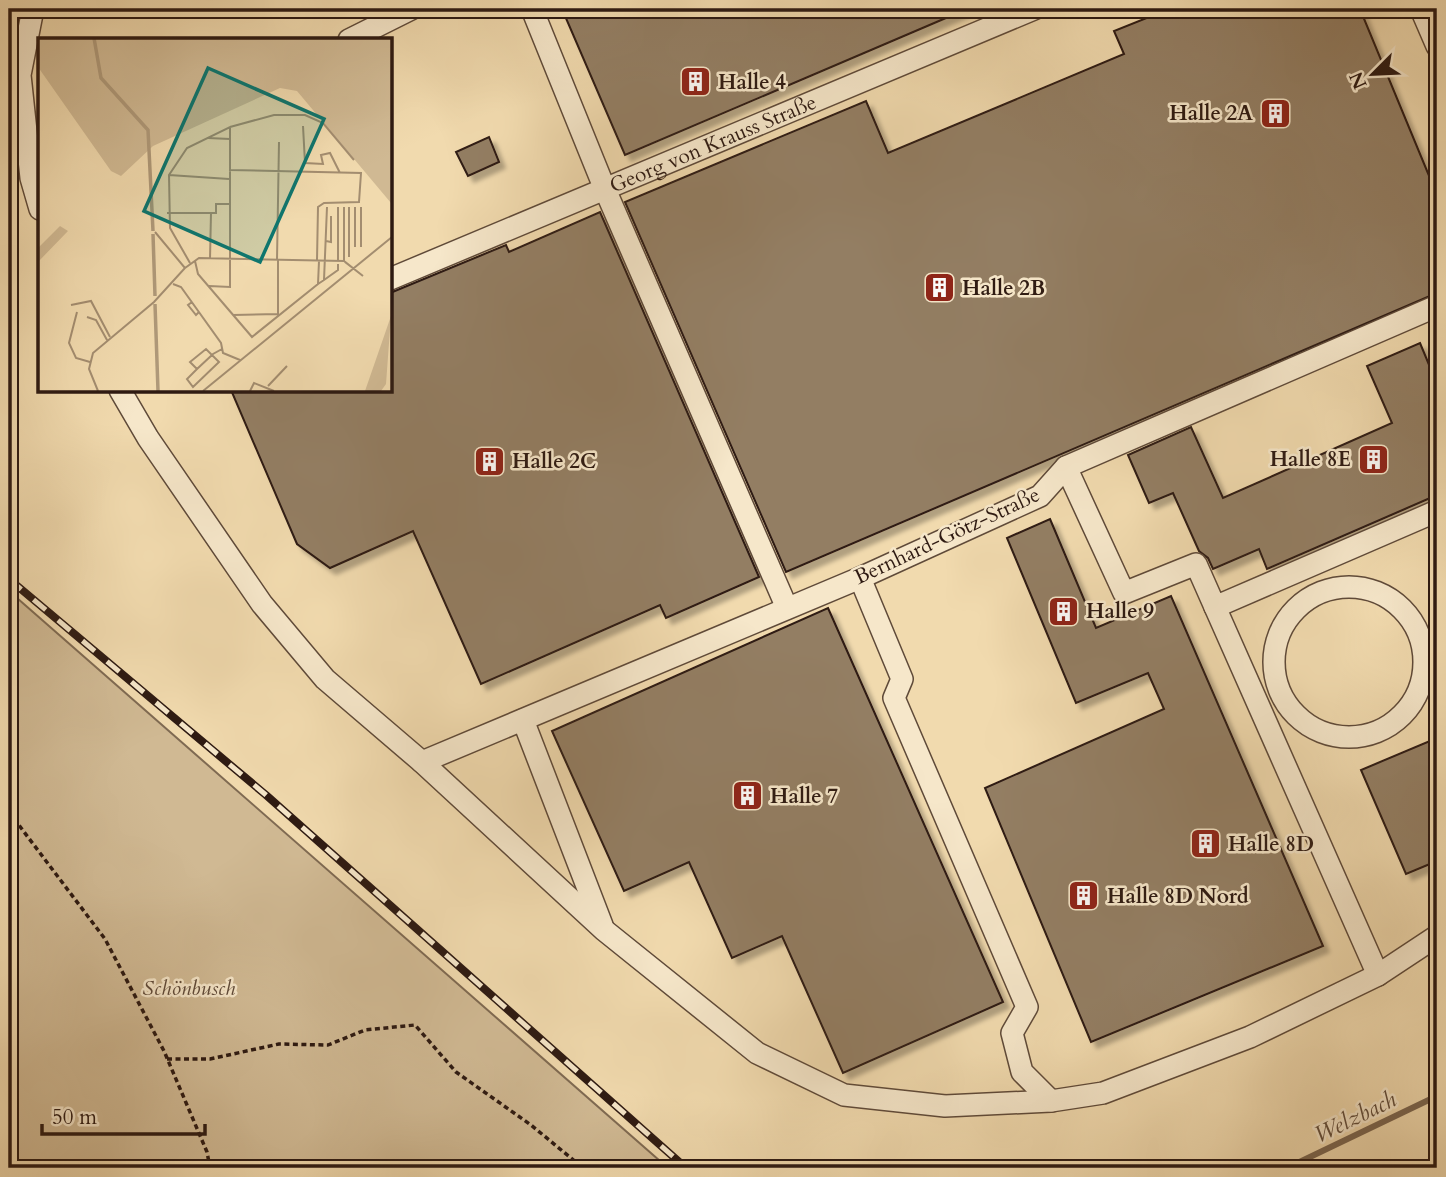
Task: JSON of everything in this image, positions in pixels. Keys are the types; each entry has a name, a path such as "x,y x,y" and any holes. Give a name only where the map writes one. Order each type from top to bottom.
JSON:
{"lane":[{"path":"33,9 20,75 31,178 38,202"},
{"path":"353,38 411,9"},
{"path":"532,9 604,187 787,608"},
{"name":"Georg von Krauss Straße","path":"392,278 1034,9"},
{"path":"1422,9 1437,46"},
{"name":"Bernhard-Götz-Straße","path":"422,762 860,578 1040,496 1066,467 1437,306"},
{"path":"121,392 148,438 262,604 325,679 422,762 604,930 757,1053 844,1095 945,1106 1051,1101 1103,1093 1250,1037 1378,975 1437,936"},
{"path":"1066,467 1124,593 1196,564 1378,975"},
{"path":"1215,607 1437,511"},
{"path":"860,578 902,679 894,698 1027,1007 1012,1033 1021,1072 1051,1101"},
{"path":"1360,586 1398,602 1424,641 1422,689 1392,726 1344,739 1304,725 1280,695 1273,656 1288,616 1321,590 1360,586"},
{"path":"523,720 604,930"}],"path":[{"path":"9,811 104,939 167,1059 207,1152 209,1168"},
{"path":"167,1059 210,1059 279,1044 328,1045 365,1030 415,1025 456,1072 531,1125 583,1168"}],"green space":[{"name":"Schönbusch","path":"9,591 668,1168 9,1168"}],"building":[{"name":"Halle 4","path":"562,9 967,9 625,155"},
{"name":"Halle 2B","path":"1169,9 1360,9 1437,195 1437,293 786,572 625,202 866,101 888,153 1124,54 1114,31"},
{"path":"489,137 499,162 468,176 456,152"},
{"name":"Halle 2C","path":"600,212 759,577 666,618 660,605 481,684 413,531 330,568 297,544 232,392 392,392 392,292 506,245 509,252"},
{"name":"Halle 8E","path":"1420,343 1437,384 1437,495 1267,569 1259,549 1213,569 1208,558 1199,551 1173,493 1149,503 1128,455 1191,427 1223,498 1392,423 1367,366"},
{"path":"1050,519 1096,628 1171,596 1323,946 1091,1042 985,788 1164,709 1148,673 1076,703 1007,538"},
{"name":"Halle 7","path":"828,608 1003,1002 843,1073 782,936 732,958 689,862 624,891 552,731"},
{"path":"1437,738 1437,861 1406,874 1361,770"}],"waterway":[{"name":"Welzbach","path":"1287,1168 1437,1096"}],"railway":[{"path":"9,579 266,795 686,1168"}],"place":[{"name":"Halle 4","path":"695,82"},
{"name":"Halle 2A","path":"1276,113"},
{"name":"Halle 2B","path":"939,288"},
{"name":"Halle 8E","path":"1374,459"},
{"name":"Halle 2C","path":"489,461"},
{"name":"Halle 9","path":"1063,611"},
{"name":"Halle 7","path":"747,796"},
{"name":"Halle 8D","path":"1205,844"},
{"name":"Halle 8D Nord","path":"1084,896"}]}
